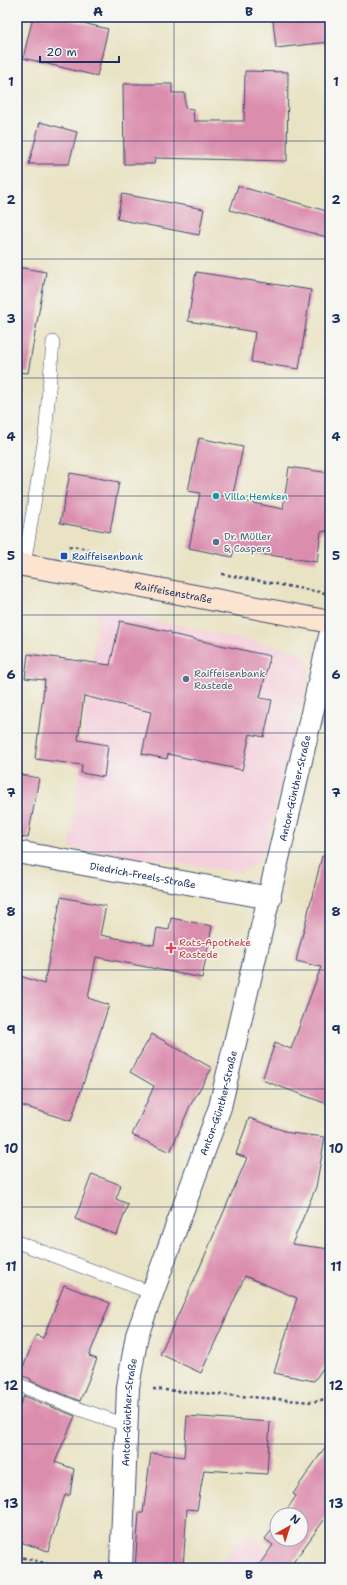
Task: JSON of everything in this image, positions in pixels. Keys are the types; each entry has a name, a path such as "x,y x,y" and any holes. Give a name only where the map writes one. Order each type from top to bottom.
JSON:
{"street":[{"name":"Raiffeisenstraße","path":"20,565 111,580 330,622"},
{"name":"Anton-Günther-Straße","path":"121,1568 128,1387 137,1335 220,1107 330,636"},
{"name":"Diedrich-Freels-Straße","path":"17,852 270,898"}],"lane":[{"path":"20,565 45,437 54,342"},
{"path":"17,1242 152,1293"},
{"path":"17,1384 79,1409 126,1425"}],"path":[{"path":"128,1387 312,1402 330,1398"},
{"path":"17,1556 64,1568"}],"shaded area":[{"path":"98,608 296,651 306,657 310,670 265,848 259,862 241,872 70,848"},
{"path":"246,1533 295,1568 215,1568"}],"green space":[{"path":"330,683 330,722 319,728"}],"building":[{"path":"33,17 58,17 108,29 97,76 23,58"},
{"path":"295,17 330,17 330,42 276,48 273,20"},
{"path":"245,71 288,72 287,161 155,158 154,164 124,164 123,84 172,84 172,93 185,93 185,108 193,109 194,121 244,121"},
{"path":"40,122 77,132 69,164 29,164"},
{"path":"238,186 330,212 330,238 230,210"},
{"path":"122,194 204,209 199,235 117,219"},
{"path":"17,267 46,272 28,373 17,372"},
{"path":"196,272 311,290 299,369 251,362 255,332 188,321"},
{"path":"199,438 243,447 232,499 283,509 289,467 330,473 330,511 327,531 321,532 317,562 234,550 232,557 189,548 200,493 188,491"},
{"path":"70,473 119,482 110,532 60,523"},
{"name":"Raiffeisenbank Rastede","path":"120,621 270,656 260,698 272,700 264,737 250,734 242,770 168,754 167,759 142,754 151,712 84,696 78,740 108,745 104,777 81,773 82,765 35,759 45,680 25,678 28,654 110,665"},
{"path":"17,774 39,778 28,838 17,837"},
{"path":"322,856 330,857 330,1105 262,1080 275,1043 291,1049 321,967 296,961"},
{"path":"61,897 106,906 100,935 154,945 157,928 169,930 171,918 212,926 202,978 96,957 88,998 109,1005 71,1121 17,1104 17,975 44,984"},
{"path":"152,1034 212,1068 190,1106 170,1152 132,1135 154,1086 130,1072"},
{"path":"249,1118 290,1133 325,1137 316,1187 292,1244 330,1249 330,1358 314,1381 274,1373 297,1298 245,1276 201,1373 160,1354 196,1276 247,1158 236,1154"},
{"path":"92,1174 121,1185 116,1199 128,1204 117,1235 75,1219"},
{"path":"64,1285 110,1303 89,1356 97,1359 80,1401 20,1375 36,1335 43,1338"},
{"path":"24,1396 75,1416 55,1462 74,1469 70,1495 65,1495 48,1551 17,1541 17,1412"},
{"path":"187,1416 270,1422 267,1474 204,1470 197,1510 187,1509 183,1568 135,1568 139,1513 143,1513 151,1453 184,1457"},
{"path":"330,1440 330,1512 309,1541 309,1507 288,1507 296,1496 293,1494"},
{"path":"269,1534 269,1542 265,1539"},
{"path":"272,1547 304,1547 289,1568 257,1568"}],"place":[{"name":"Villa Hemken","path":"216,496"},
{"name":"Dr. Müller & Caspers","path":"216,542"},
{"name":"Raiffeisenbank","path":"64,556"},
{"name":"Raiffeisenbank Rastede","path":"186,679"},
{"name":"Rats-Apotheke Rastede","path":"171,948"}]}
